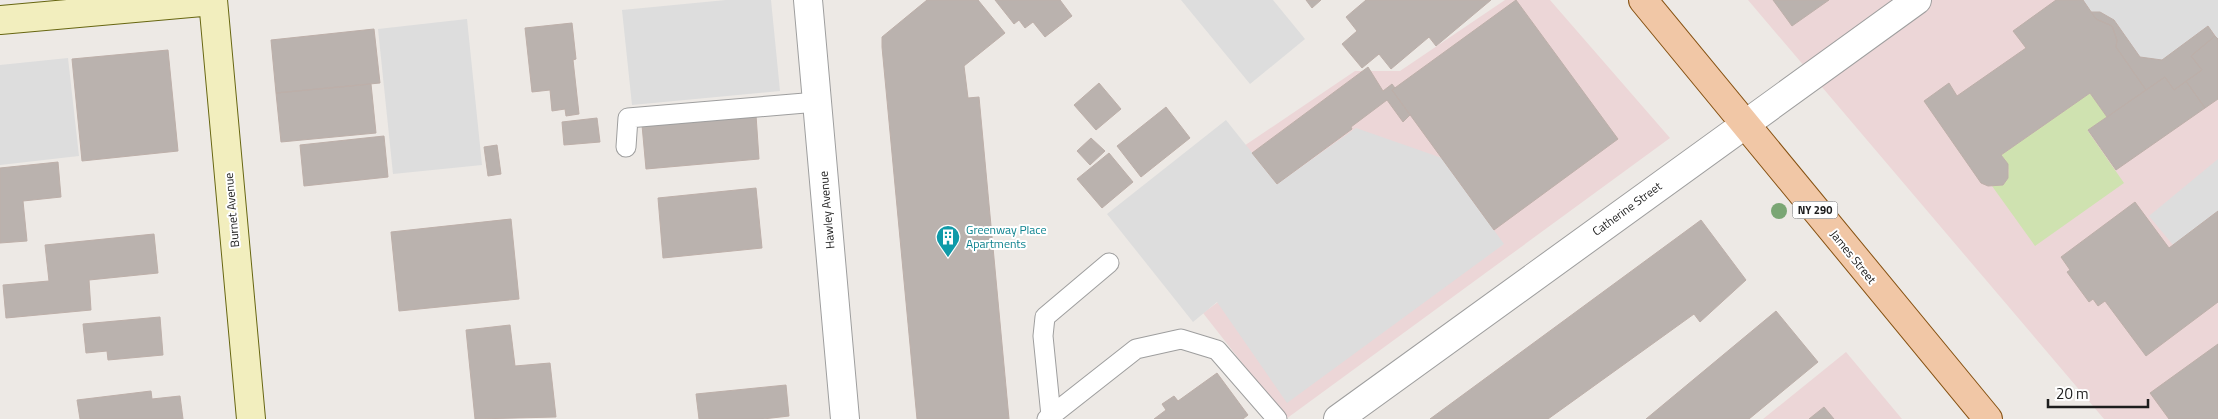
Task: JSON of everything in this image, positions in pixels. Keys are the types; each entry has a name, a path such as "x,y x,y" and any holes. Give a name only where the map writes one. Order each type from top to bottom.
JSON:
{"main road":[{"name":"James Street","path":"1643,0 1988,419"}],"street":[{"path":"0,20 217,0"},
{"name":"Burnet Avenue","path":"217,0 251,419"},
{"name":"Hawley Avenue","path":"808,0 845,419"},
{"name":"Catherine Street","path":"1338,419 1916,0"}],"lane":[{"path":"626,147 628,118 817,102"},
{"path":"1049,418 1043,336 1045,317 1109,263"},
{"path":"1049,418 1136,349 1181,339 1217,350 1277,419"}],"shaded area":[{"path":"726,0 771,0 780,91 632,105 622,10"},
{"path":"1181,0 1273,0 1305,39 1250,84"},
{"path":"1505,0 1550,0 1670,138 1286,419 1203,313 1313,233 1241,148 1355,71 1400,71"},
{"path":"1748,0 2218,0 2218,419 2104,419"},
{"path":"2083,0 2218,0 2218,39 2208,26 2162,60 2140,57 2114,20 2100,12 2091,12"},
{"path":"467,19 482,165 393,174 378,29"},
{"path":"68,58 79,156 0,165 0,65"},
{"path":"1226,120 1277,184 1356,128 1442,158 1504,244 1287,403 1217,302 1193,322 1107,214"},
{"path":"2218,159 2218,211 2173,245 2149,216"},
{"path":"1846,352 1902,419 1763,419"}],"green space":[{"path":"2090,93 2107,117 2088,131 2124,183 2035,246 1992,186 2003,185 2008,177 2008,166 2001,155"}],"building":[{"name":"Greenway Place Apartments","path":"927,0 978,0 1005,33 964,66 968,98 979,97 1009,419 917,419 882,37"},
{"path":"995,0 1060,0 1072,16 1045,37 1033,22 1025,28 1019,20 1014,24"},
{"path":"1306,0 1321,0 1312,8"},
{"path":"1366,0 1491,0 1436,46 1429,37 1391,69 1379,54 1362,68 1342,44 1357,31 1346,17"},
{"path":"1516,0 1618,139 1494,230 1392,90"},
{"path":"1773,0 1829,0 1792,26"},
{"path":"2056,0 2083,0 2096,19 2112,26 2117,40 2116,47 2146,90 2107,117 2090,93 2001,155 2008,164 2008,178 2003,185 1988,186 1981,183 1924,101 1949,83 1957,96 2026,48 2013,31"},
{"path":"2091,12 2100,12 2114,20 2140,57 2162,60 2208,26 2215,36 2191,56 2202,70 2174,90 2165,77 2146,90 2116,47 2117,40 2112,26 2096,19"},
{"path":"572,23 576,59 573,60 579,114 566,116 565,109 552,111 550,90 532,92 525,28"},
{"path":"374,29 380,83 276,93 271,40"},
{"path":"2215,36 2218,39 2218,99 2205,108 2186,81 2202,70 2191,56"},
{"path":"168,50 178,151 82,161 72,59"},
{"path":"1368,67 1383,91 1392,84 1395,88 1392,90 1410,115 1403,122 1387,100 1351,127 1352,129 1277,184 1252,153"},
{"path":"2165,77 2174,90 2186,81 2205,108 2116,170 2088,130"},
{"path":"1099,83 1121,109 1096,130 1074,105"},
{"path":"371,84 376,133 281,142 276,93"},
{"path":"1166,107 1190,138 1141,177 1117,146"},
{"path":"756,115 759,159 646,169 642,125"},
{"path":"597,118 600,142 564,145 562,122"},
{"path":"384,136 388,177 304,186 300,145"},
{"path":"1091,138 1105,151 1090,165 1077,151"},
{"path":"497,145 501,174 488,176 484,147"},
{"path":"1109,153 1133,182 1102,208 1077,179"},
{"path":"58,162 61,197 23,201 27,241 0,243 0,168"},
{"path":"756,188 762,248 663,258 658,198"},
{"path":"2135,202 2169,248 2218,211 2218,302 2146,356 2105,301 2098,306 2093,299 2089,302 2067,272 2070,270 2061,257"},
{"path":"511,219 519,299 399,311 391,232"},
{"path":"1701,220 1746,280 1700,322 1694,314 1548,419 1430,419"},
{"path":"154,234 158,273 89,280 91,310 6,318 3,285 49,281 45,245"},
{"path":"1776,311 1818,362 1749,419 1646,419"},
{"path":"160,317 163,355 108,360 107,351 86,353 83,324"},
{"path":"510,325 515,366 550,363 556,417 475,419 466,330"},
{"path":"2218,344 2218,419 2169,419 2150,393"},
{"path":"1217,373 1248,415 1243,419 1154,419 1166,410 1162,404 1174,396 1178,401"},
{"path":"786,385 789,416 763,419 699,419 696,394"},
{"path":"151,391 152,399 180,396 183,419 80,419 77,400"},
{"path":"1824,407 1834,419 1809,419"}],"place":[{"name":"Greenway Place Apartments","path":"948,258"}]}
